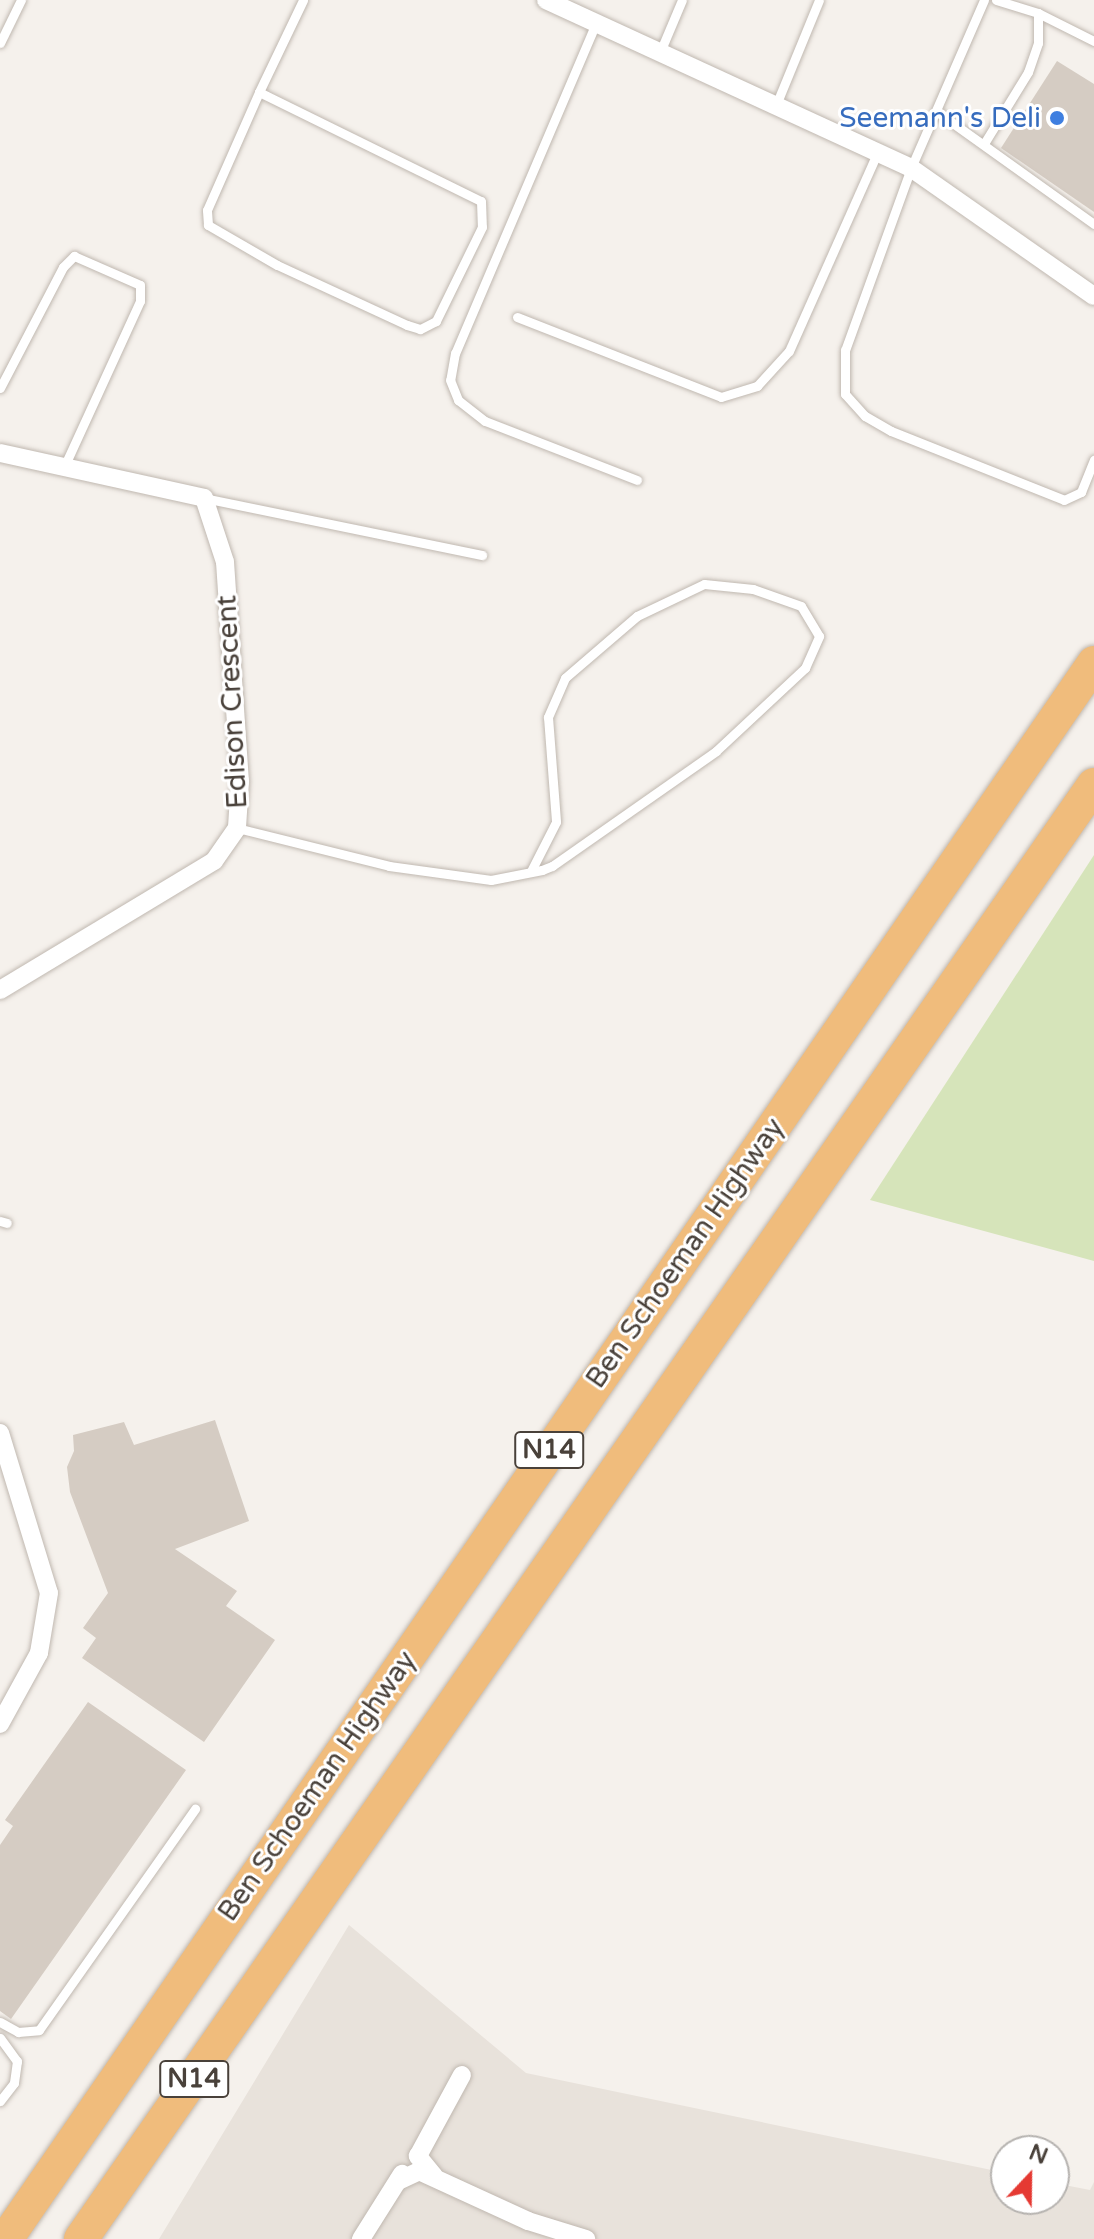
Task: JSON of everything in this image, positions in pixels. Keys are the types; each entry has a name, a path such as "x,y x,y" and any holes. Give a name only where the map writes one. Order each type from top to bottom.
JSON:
{"highway":[{"name":"Ben Schoeman Highway","path":"6,2239 1094,663"},
{"name":"N14","path":"81,2239 1094,785"},
{"path":"101,2239 307,1918"}],"street":[{"path":"546,0 911,168 1094,296"},
{"path":"0,453 204,498"},
{"name":"Edison Crescent","path":"0,990 198,874 214,861 237,828 240,781 225,562 204,498"},
{"path":"0,1433 49,1593 39,1653 0,1724"},
{"path":"361,2239 462,2075"},
{"path":"424,2140 418,2156 434,2176"},
{"path":"398,2181 410,2171 434,2176 528,2221 586,2239"}],"lane":[{"path":"0,43 5,19 21,0"},
{"path":"259,92 481,201 482,227 436,321 420,329 407,325 277,265 208,225 207,210 259,92 303,0"},
{"path":"660,52 682,0"},
{"path":"776,105 819,0"},
{"path":"984,0 911,168 845,350 845,394 865,416 891,431 1064,500 1081,492 1094,460"},
{"path":"996,0 1038,13 1094,41"},
{"path":"985,142 1028,72 1038,43 1038,13"},
{"path":"596,23 455,353 450,380 458,400 485,421 637,480"},
{"path":"936,111 985,142 1094,224"},
{"path":"517,317 689,387 721,397 748,391 774,373 789,351 878,151"},
{"path":"0,388 63,267 74,256 140,285 140,301 64,467"},
{"path":"204,498 482,555"},
{"path":"237,828 389,866 491,880 531,871 552,866 716,751 775,698 816,651 814,622 801,606 753,589 704,584 637,616 565,678 548,717 556,822 531,871"},
{"path":"0,2022 18,2032 39,2030 195,1809"},
{"path":"0,2038 17,2061 14,2083 0,2101"}],"shaded area":[{"path":"349,1925 526,2073 990,2170 990,2215 1070,2215 1070,2186 1090,2190 1094,2182 1094,2239 159,2239"}],"green space":[{"path":"1094,855 1094,1261 870,1200"}],"building":[{"name":"Seemann's Deli","path":"1057,61 1094,84 1094,212 1001,148"},
{"path":"215,1420 249,1521 175,1549 237,1591 226,1606 275,1640 204,1742 82,1658 96,1638 83,1628 108,1593 70,1492 67,1467 74,1451 73,1435 124,1422 134,1445"},
{"path":"88,1702 186,1770 11,2019 0,2011 0,1845 13,1826 5,1820"}],"place":[{"name":"Seemann's Deli","path":"1057,118"}]}
